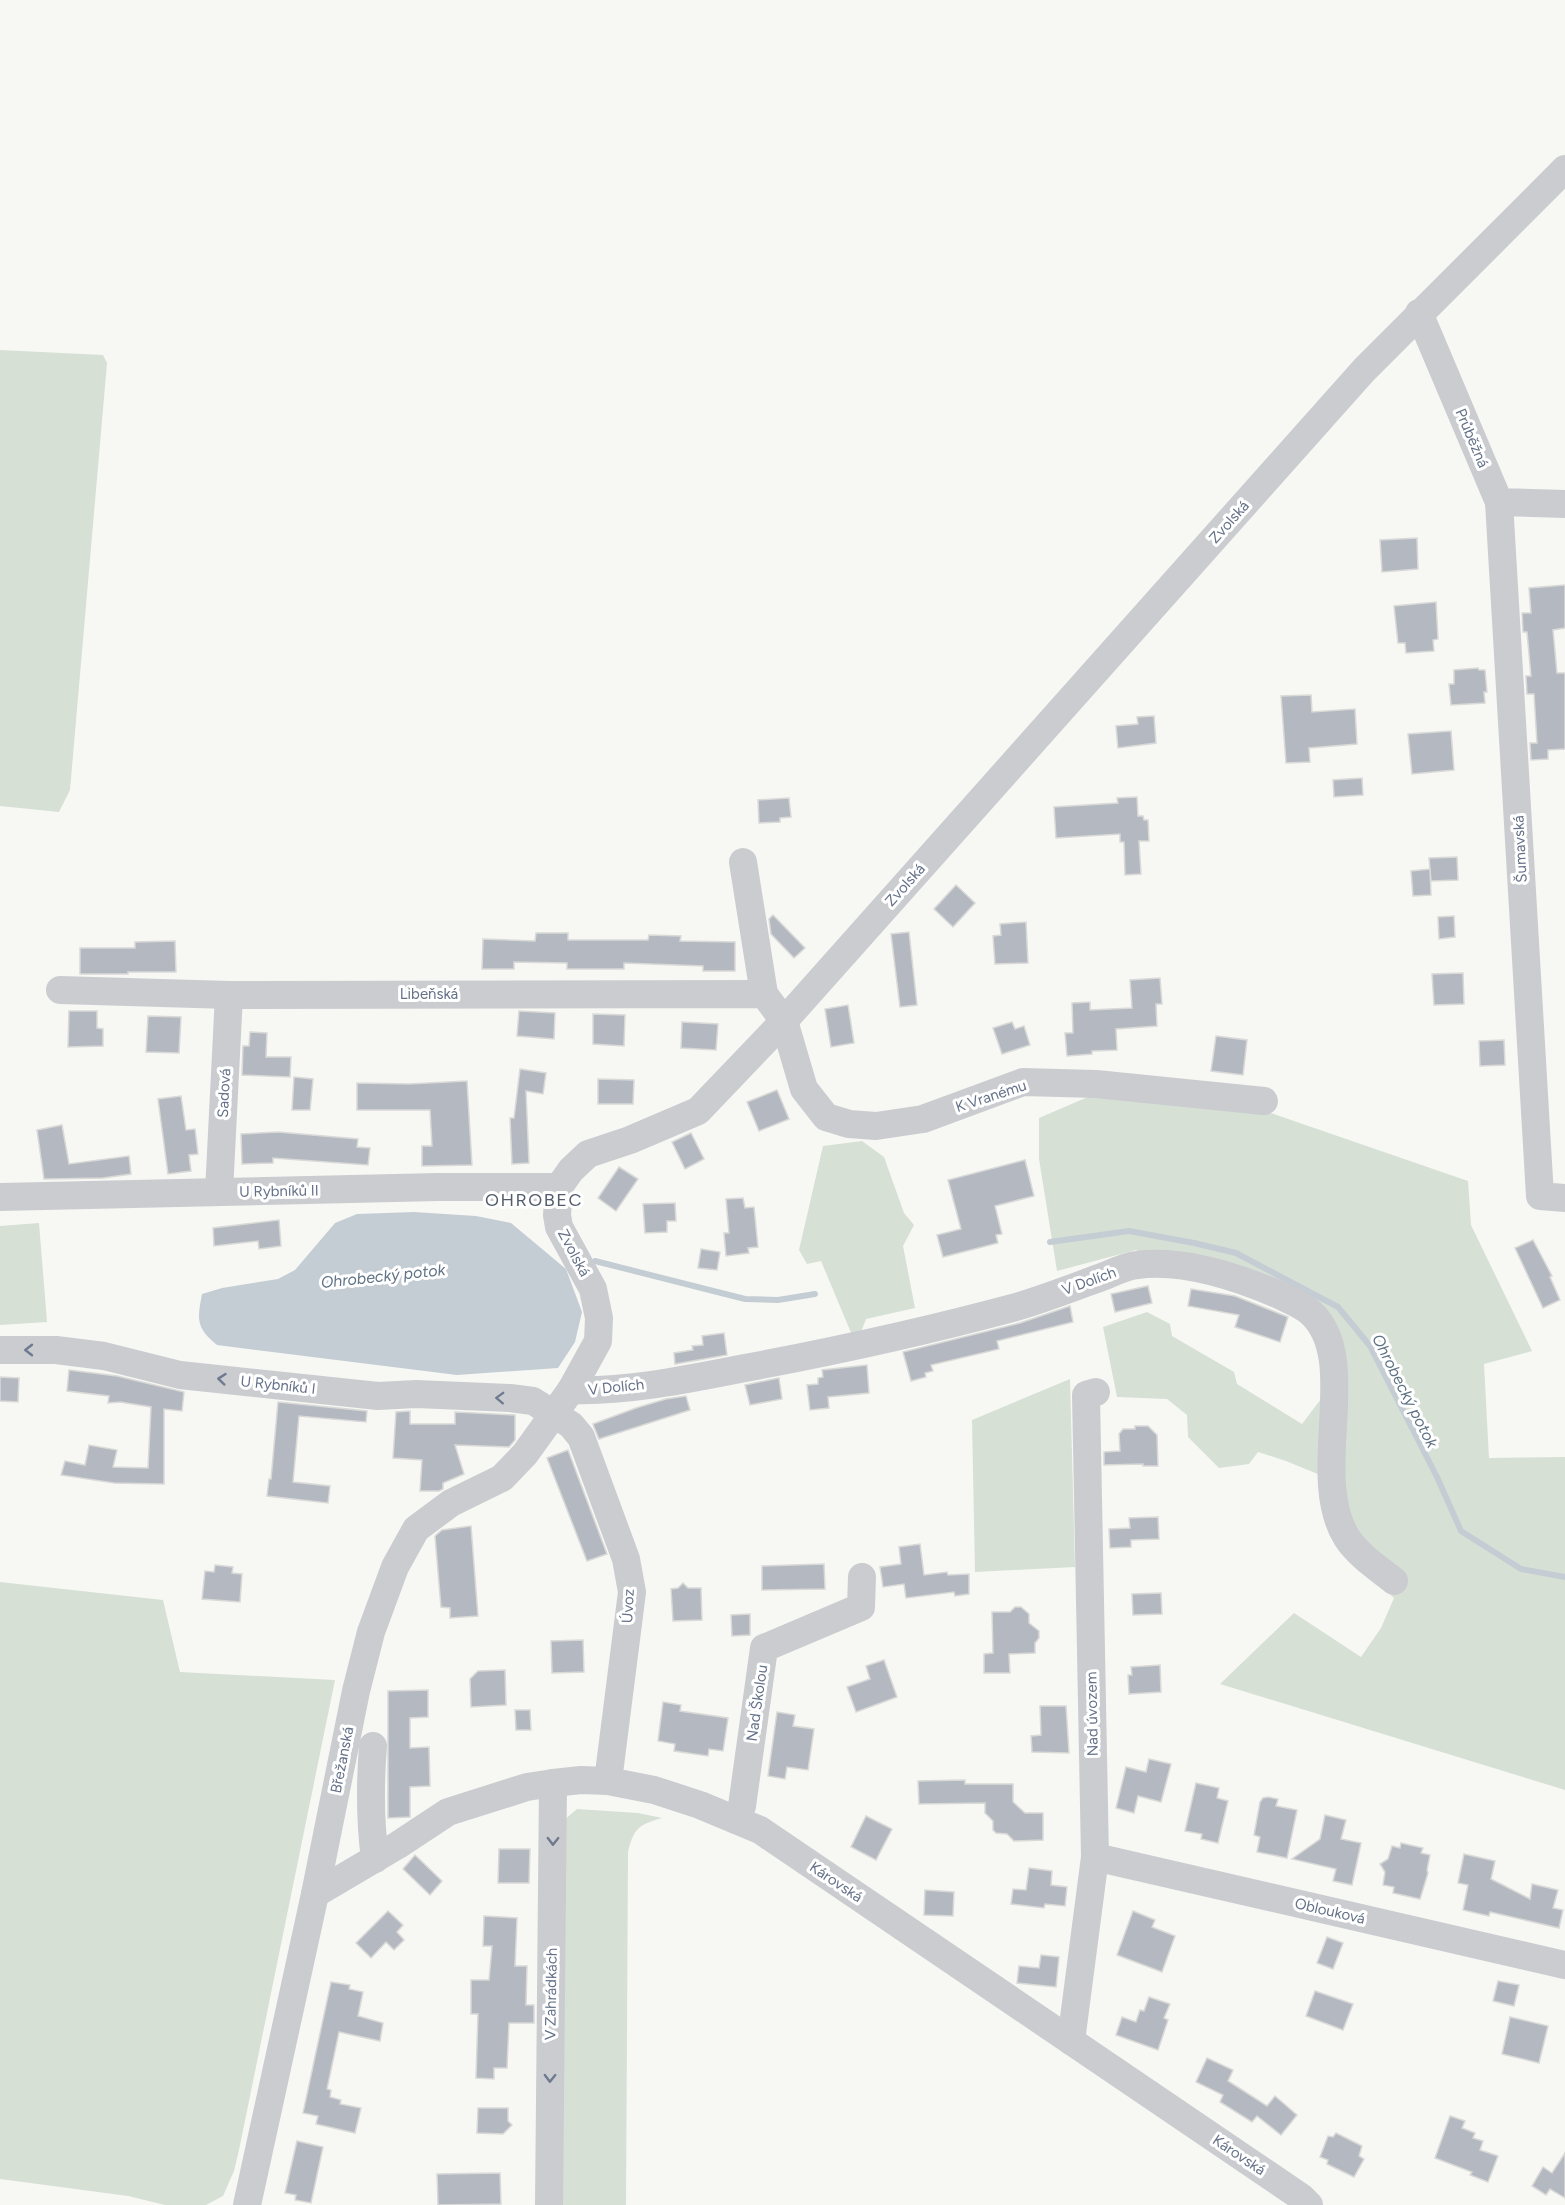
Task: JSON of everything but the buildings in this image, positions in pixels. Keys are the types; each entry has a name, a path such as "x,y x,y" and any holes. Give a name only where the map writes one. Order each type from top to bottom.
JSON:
{"street":[{"name":"Zvolská","path":"571,1390 598,1341 599,1318 593,1289 559,1227 557,1215 559,1187 571,1170 588,1154 630,1140 698,1110 784,1021 1364,370 1565,169"},
{"name":"Průběžná","path":"1419,313 1499,502"},
{"path":"1499,502 1565,504"},
{"name":"Šumavská","path":"1499,502 1553,1197"},
{"path":"743,862 764,994 784,1021"},
{"name":"Libeňská","path":"60,990 229,995 764,994"},
{"name":"Sadová","path":"219,1192 229,995"},
{"name":"K Vranému","path":"784,1021 804,1089 826,1117 849,1124 876,1126 923,1119 1023,1082 1096,1084 1264,1101"},
{"name":"U Rybníků II","path":"0,1197 438,1186 559,1187"},
{"name":"V Dolích","path":"571,1390 605,1390 698,1377 848,1348 1019,1306 1136,1264 1174,1265 1241,1279 1310,1311 1322,1327 1331,1349 1335,1369 1330,1457 1333,1497 1338,1520 1348,1539 1394,1581"},
{"name":"U Rybníků I","path":"0,1350 56,1350 104,1356 180,1375 378,1396 416,1394 510,1398 533,1401 554,1414"},
{"name":"Břežanská","path":"247,2205 315,1894 356,1691 371,1632 395,1567 416,1529 452,1503 502,1478 525,1454 571,1390"},
{"name":"Nad úvozem","path":"1071,2041 1095,1857 1086,1395 1096,1392"},
{"name":"Úvoz","path":"554,1414 571,1425 581,1437 626,1559 632,1592 608,1781"},
{"name":"Nad Školou","path":"736,1820 742,1806 764,1648 861,1607 862,1577"},
{"path":"374,1746 371,1775 372,1837 375,1859"},
{"name":"Károvská","path":"315,1894 448,1812 527,1787 581,1780 608,1781 654,1790 700,1805 760,1830 1301,2197 1309,2205"},
{"name":"V Zahrádkách","path":"549,2205 554,1783"},
{"name":"Oblouková","path":"1095,1857 1565,1965"}],"shaded area":[{"path":"0,350 103,355 107,363 70,790 59,812 0,806"},
{"path":"1097,1093 1265,1111 1468,1181 1471,1225 1532,1351 1484,1364 1489,1458 1565,1457 1565,1790 1220,1684 1294,1613 1361,1657 1381,1628 1394,1598 1354,1563 1337,1482 1258,1452 1249,1464 1219,1468 1188,1437 1187,1415 1167,1399 1117,1397 1103,1327 1147,1312 1170,1324 1172,1336 1234,1372 1237,1384 1302,1424 1327,1391 1314,1329 1288,1307 1181,1272 1136,1250 1057,1271 1039,1159 1039,1118"},
{"path":"862,1141 884,1157 904,1213 914,1225 903,1246 915,1308 866,1319 861,1332 852,1335 821,1261 807,1264 799,1250 823,1146"},
{"path":"39,1223 47,1322 0,1325 0,1226"},
{"path":"1070,1379 1075,1567 975,1572 972,1420"},
{"path":"0,1582 163,1600 180,1672 335,1680 234,2171 223,2196 206,2205 165,2205 128,2196 0,2179"},
{"path":"577,1809 638,1813 662,1818 638,1829 632,1838 628,1852 626,2205 556,2205 563,1821"}],"water":[{"path":"414,1212 476,1216 511,1223 566,1269 582,1312 575,1342 558,1368 457,1375 217,1345 205,1334 199,1317 202,1294 222,1288 278,1279 295,1270 335,1223 357,1214"}],"waterway":[{"name":"Ohrobecký potok","path":"1050,1242 1129,1231 1194,1243 1236,1253 1338,1307 1370,1346 1437,1477 1461,1531 1521,1569 1565,1577"},
{"name":"Ohrobecký potok","path":"595,1261 745,1299 778,1300 815,1294"}],"district":[{"name":"OHROBEC","path":"534,1200"}]}
